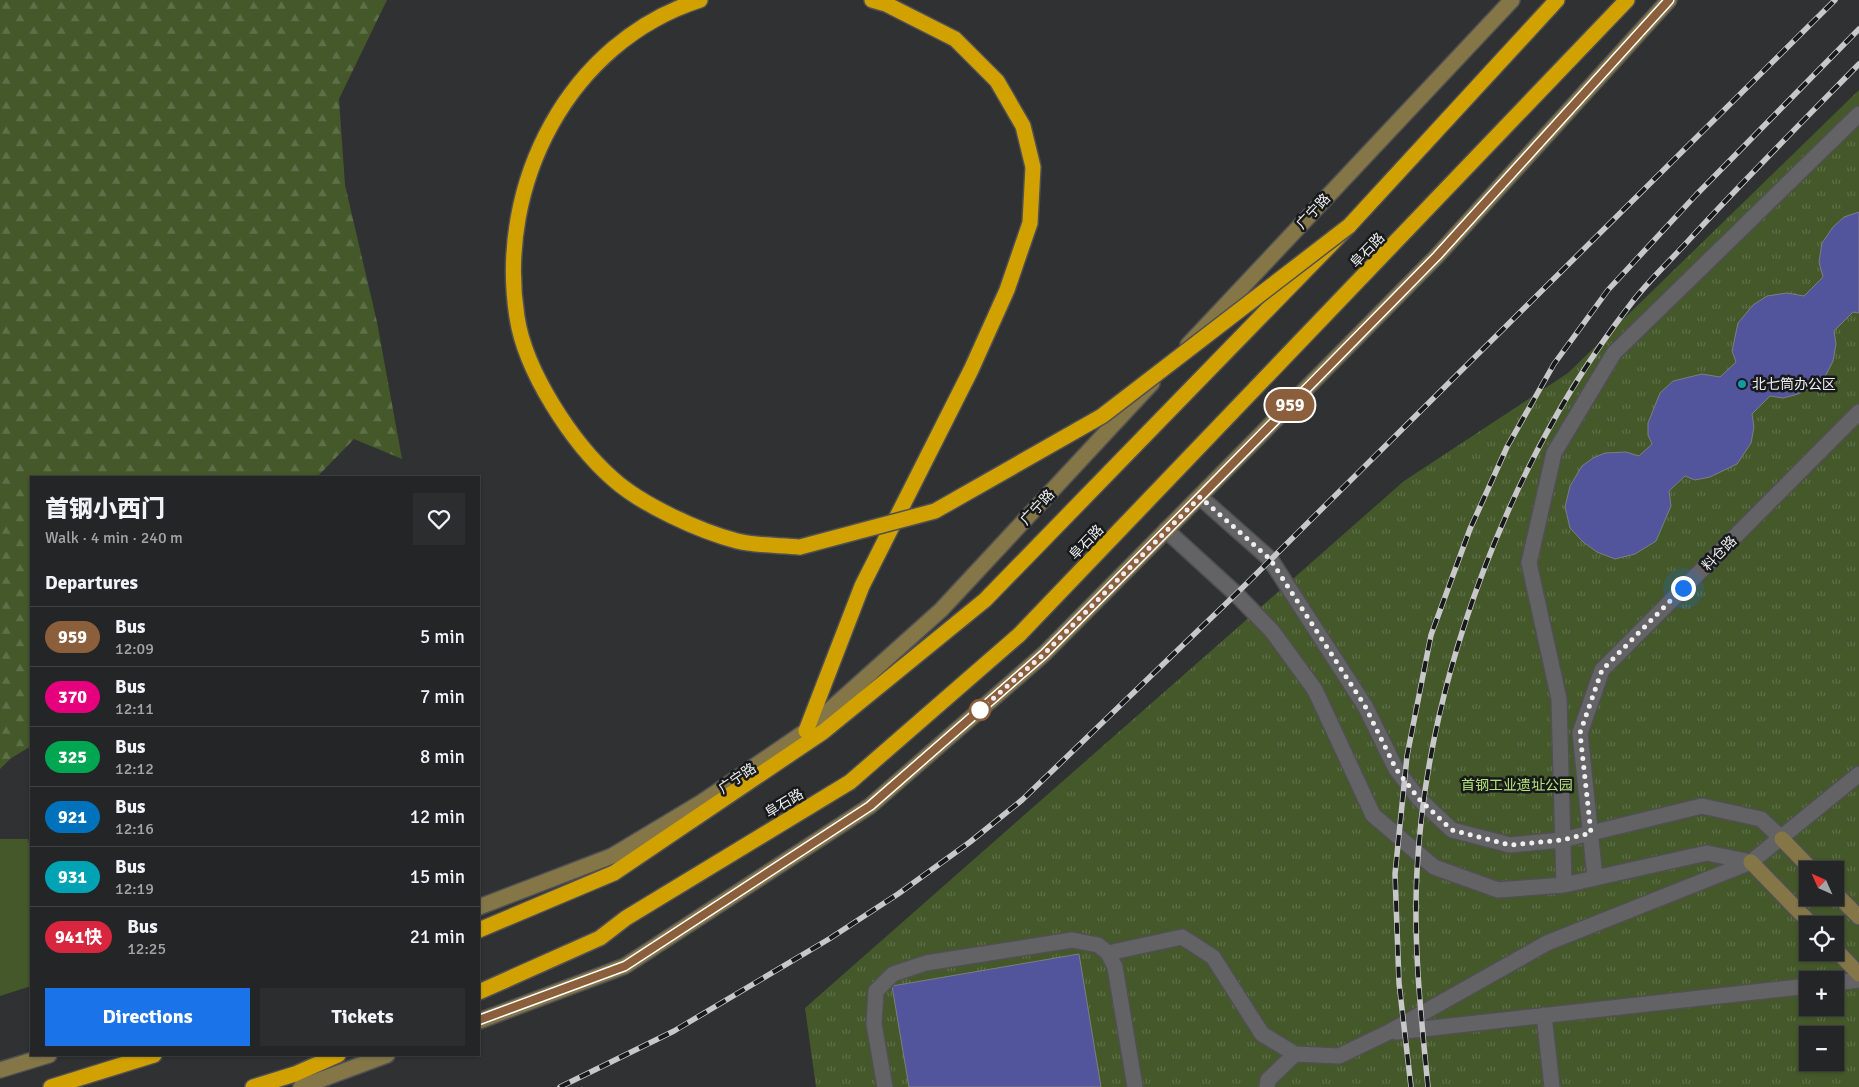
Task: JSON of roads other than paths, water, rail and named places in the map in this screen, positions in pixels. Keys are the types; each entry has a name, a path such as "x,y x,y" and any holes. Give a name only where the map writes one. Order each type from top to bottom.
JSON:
{"highway":[{"path":"700,0 680,6 629,37 588,71 548,126 529,172 513,245 517,318 532,368 556,412 584,449 613,480 641,500 674,516 738,542 800,547 935,511 1102,416 1349,226"},
{"path":"806,731 862,586 971,370 1007,290 1030,223 1033,166 1023,126 997,81 955,39 886,4 872,0"},
{"path":"480,930 614,873 831,726 985,600 1349,226 1558,0"},
{"name":"阜石路","path":"480,992 600,938 626,918 850,782 1019,635 1627,0"},
{"path":"51,1087 151,1056"},
{"path":"254,1087 295,1074 336,1056"}],"street":[{"name":"广宁路","path":"480,907 612,856 702,802 806,731 941,610 1324,198 1512,0"},
{"path":"480,1020 625,966 870,806 1044,654 1200,497 1437,256 1669,0"},
{"path":"1564,885 1560,698 1529,563 1554,453 1614,353 1859,114"},
{"name":"料仓路","path":"1595,878 1580,733 1602,670 1859,412"},
{"path":"1200,497 1270,559 1365,706 1396,769 1419,799 1452,830 1510,845 1562,840 1702,806 1761,819 1803,861"},
{"path":"1166,530 1248,606 1272,631 1315,690 1373,815 1434,868 1498,890 1564,885 1707,853 1752,862 1803,916"},
{"path":"1108,953 1182,937 1213,957 1262,1034 1295,1054 1339,1056 1390,1032 1547,944 1752,862 1859,774"},
{"path":"1844,902 1859,917"},
{"path":"885,1087 874,1024 876,991 893,974 926,963 1072,940 1098,945 1108,953 1115,967 1135,1087"},
{"path":"1844,958 1859,974"},
{"path":"1844,982 1859,980"},
{"path":"1390,1032 1799,987"},
{"path":"1544,1015 1552,1087"},
{"path":"1267,1087 1268,1080 1295,1054"},
{"path":"0,1070 46,1056"},
{"path":"301,1087 384,1056"}],"railway":[{"path":"560,1087 674,1031 829,939 898,894 970,842 1022,800 1236,594 1835,0"},
{"path":"1411,1087 1399,983 1395,874 1407,756 1431,635 1470,529 1507,447 1554,364 1608,290 1696,195 1859,29"},
{"path":"1428,1087 1418,979 1416,925 1417,871 1424,798 1438,723 1457,647 1483,573 1513,500 1548,431 1587,365 1630,305 1731,195 1859,64"}],"place":[{"name":"北七筒办公区","path":"1742,384"}],"park label":[{"name":"首钢工业遗址公园","path":"1517,785"}]}
